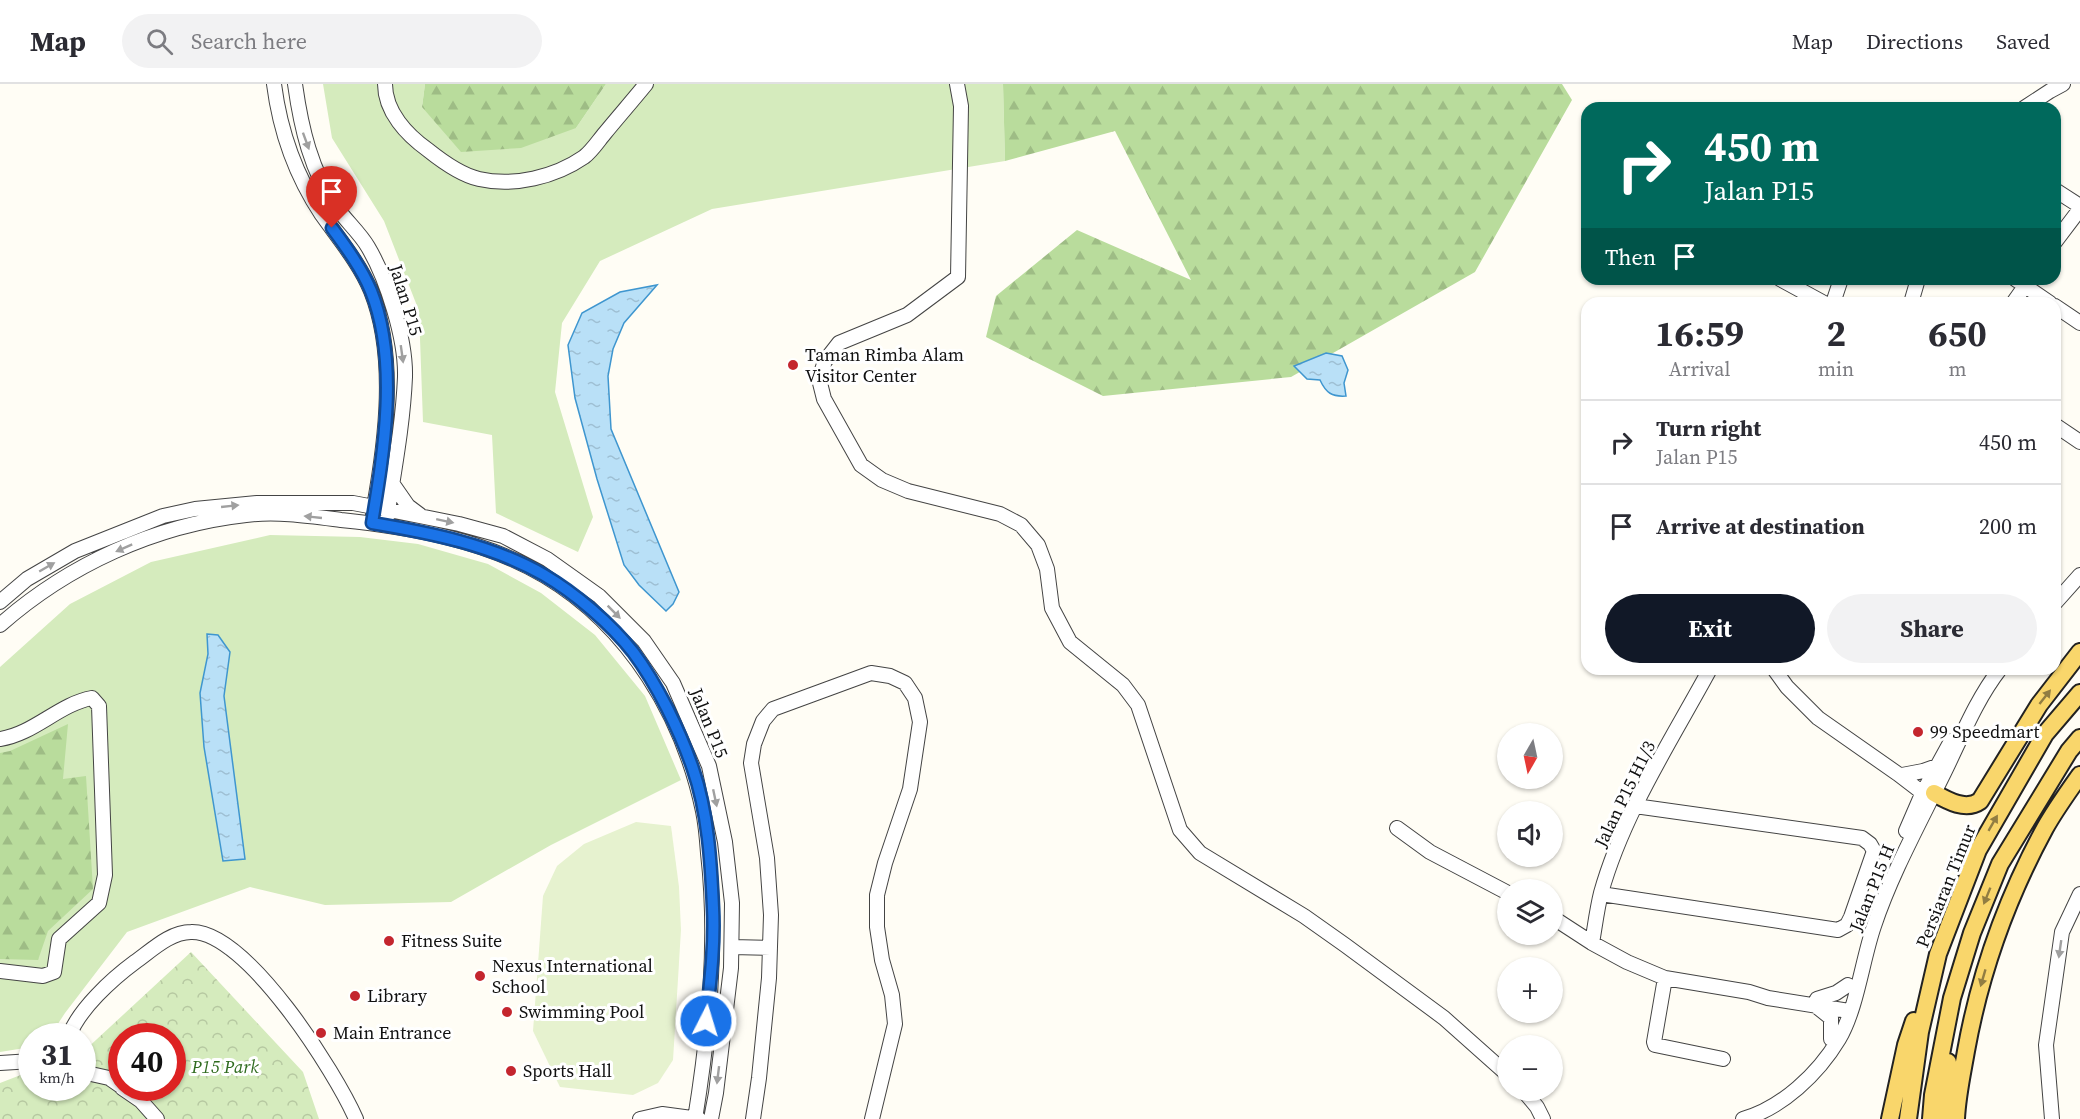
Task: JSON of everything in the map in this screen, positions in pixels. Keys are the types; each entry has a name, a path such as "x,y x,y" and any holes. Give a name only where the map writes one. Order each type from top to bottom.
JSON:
{"main road":[{"path":"1931,794 1964,806 1973,806 1980,801 2039,705 2080,652"},
{"name":"Persiaran Timur","path":"1908,1119 1920,1032 1938,954 1978,850 2045,734 2080,693"},
{"path":"1931,1119 1933,1095 1952,998 1972,933 2000,864 2069,751 2080,738"},
{"path":"1956,1119 1972,1016 1992,948 2013,893 2046,827 2080,775"},
{"path":"1890,1119 1906,1045 1938,954"},
{"path":"1946,1119 1952,998"}],"street":[{"name":"Jalan P15","path":"274,84 286,144 305,185 371,290 383,333 386,387 384,439 386,483"},
{"name":"Jalan P15","path":"295,84 302,129 317,171 336,207 368,245 386,283 394,313 405,375 381,508 503,536 547,559 599,596 644,641 673,683 696,732 709,766 725,842 732,903 732,946 716,1093 711,1119"},
{"path":"385,84 392,113 413,139 454,168 478,179 501,181 523,180 556,172 586,156 646,84"},
{"path":"957,84 961,106 958,277 907,315 839,343 825,361 819,379 824,399 861,465 882,480 908,490 1000,513 1021,525 1038,545 1047,569 1052,608 1070,642 1123,685 1138,705 1180,830 1200,853 1304,916 1345,945 1444,1018 1497,1065"},
{"path":"2033,102 2063,84"},
{"path":"2061,194 2080,208 2061,234"},
{"path":"1791,285 1813,297"},
{"path":"2028,285 2043,297"},
{"path":"2061,310 2080,323"},
{"path":"2061,429 2080,442"},
{"path":"353,503 386,483 420,516"},
{"path":"0,602 27,579 75,551 163,516 195,509 257,502 353,503 381,508 378,524"},
{"name":"Jalan P15","path":"0,625 58,581 95,561 168,530 248,514 297,515 378,524 457,540 494,552 543,575 574,595 633,652 655,687 693,769 704,814 713,910 708,1001 696,1119"},
{"path":"163,516 168,530"},
{"path":"2061,596 2080,575"},
{"path":"753,1119 759,1078 771,915 768,866 751,763 754,744 763,721 773,709 871,673 890,676 905,683 915,698 920,722 910,789 885,863 878,895 877,927 882,960 892,995 895,1024 872,1119"},
{"name":"Jalan P15 H1/3","path":"1592,943 1601,894 1619,841 1635,806 1707,675"},
{"path":"1779,675 1793,695 1818,718 1931,794"},
{"name":"Jalan P15 H","path":"1790,1095 1831,1039 1846,1007 1874,926 1931,794 1996,675"},
{"name":"Jalan P15 H","path":"1743,1119 1790,1095 1824,1060 1840,1037 1848,985 1867,923 1915,809 1931,794 1936,766 1973,703 1986,690"},
{"path":"0,739 42,723 78,701 92,698 99,706 105,875 99,903 59,939 54,972 43,976 0,971"},
{"path":"693,769 709,766"},
{"path":"1901,775 1936,766"},
{"path":"1901,775 1912,796 1915,809"},
{"path":"1601,894 1838,930 1846,925 1851,917 1874,851 1870,844 1862,838 1635,806"},
{"path":"1397,828 1430,852 1497,886"},
{"path":"2052,1119 2046,1045 2062,932 2080,894"},
{"path":"1563,924 1627,962 1665,978 1749,992 1770,992 1816,1003 1846,1007"},
{"path":"76,1023 100,993 128,967 176,935 201,932 216,938 237,954 278,995 315,1044 356,1119"},
{"path":"732,946 770,948"},
{"path":"1665,978 1655,1045 1723,1059"},
{"path":"1816,1003 1848,985"},
{"path":"1816,1003 1831,1018 1831,1039"},
{"path":"0,1063 18,1062"},
{"path":"664,1116 699,1095"},
{"path":"141,1101 157,1119"},
{"path":"1528,1101 1534,1119"},
{"path":"1532,1101 1543,1119"},
{"path":"640,1119 664,1116 696,1119"}],"green space":[{"path":"323,84 425,84 422,107 576,128 606,84 1003,84 1005,161 712,209 600,261 562,323 555,392 593,517 578,552 496,513 492,435 423,422 419,311 384,221 332,138"},
{"path":"425,84 606,84 576,128 521,148 461,152 422,107"},
{"path":"1003,84 1562,84 1572,100 1475,272 1291,377 1103,396 986,337 996,296 1077,230 1191,280 1115,131 1005,161"},
{"path":"270,535 360,537 418,544 488,564 541,593 595,635 645,696 681,780 551,845 451,902 325,905 250,887 127,932 58,1023 18,1023 18,1049 0,1052 0,667 70,604 151,562"},
{"path":"68,724 63,779 86,776 93,889 48,931 38,960 0,959 0,753 10,751"},
{"path":"636,822 671,826 679,887 681,930 673,1060 658,1083 633,1095 560,1087 533,1031 543,896 557,866 584,844"},
{"name":"P15 Park","path":"191,952 303,1072 319,1119 0,1119 0,1083 18,1076 18,1101 96,1101 96,1040 108,1029 108,1101 186,1101 186,1023 114,1023"}],"water":[{"path":"657,285 624,323 613,349 608,376 611,429 679,592 673,604 666,611 639,585 624,565 575,398 568,345 582,313 620,292"},
{"path":"1326,353 1342,356 1348,370 1344,383 1346,396 1330,393 1320,380 1307,379 1294,366"},
{"path":"207,634 218,635 230,652 224,696 245,859 223,861 204,747 200,693 208,654"}],"place":[{"name":"Taman Rimba Alam Visitor Center","path":"793,365"},
{"name":"99 Speedmart","path":"1918,732"},
{"name":"Fitness Suite","path":"389,941"},
{"name":"Nexus International School","path":"480,976"},
{"name":"Library","path":"355,996"},
{"name":"Swimming Pool","path":"507,1012"},
{"name":"Main Entrance","path":"321,1033"},
{"name":"Sports Hall","path":"511,1071"}],"route":[{"path":"332,228 371,290 383,333 386,376 384,439 372,523 457,540 494,552 543,575 574,595 633,652 655,687 677,731 693,769 704,814 710,871 713,910 712,949 706,1021"}]}
